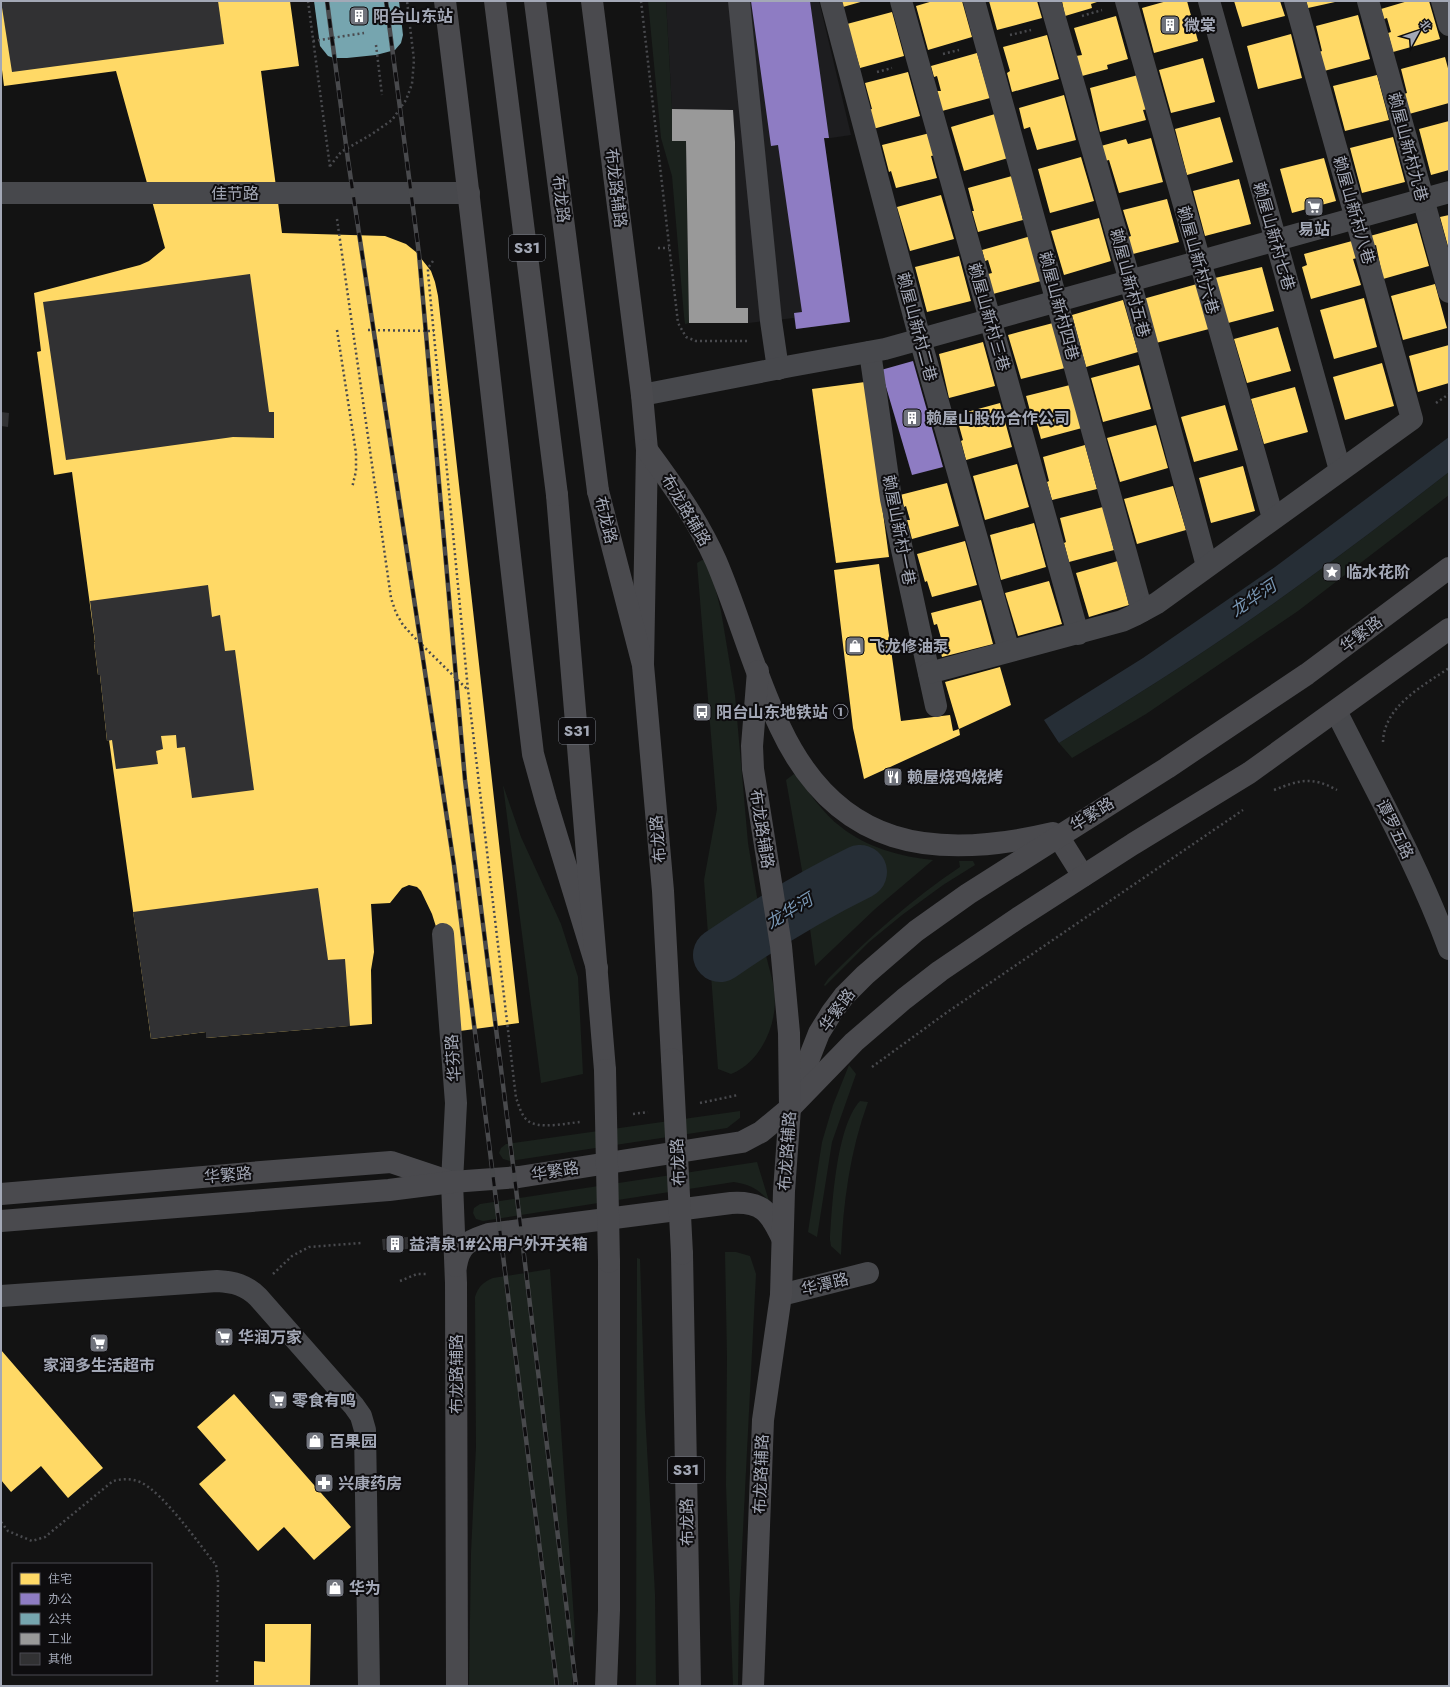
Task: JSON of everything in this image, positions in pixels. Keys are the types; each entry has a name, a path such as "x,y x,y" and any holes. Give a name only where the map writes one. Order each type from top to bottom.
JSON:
{"main road":[{"path":"445,1 469,193 533,754 597,968"},
{"name":"S31","path":"495,1 557,494 605,1070 609,1262 609,1610 606,1686"},
{"name":"布龙路","path":"535,1 598,491 643,665 663,891 682,1254 690,1686"},
{"name":"布龙路辅路","path":"592,1 642,395 647,450 672,483 703,535 716,561 758,671 752,746 753,769 781,946 789,1032 790,1108 784,1191 781,1295 763,1420 753,1686"},
{"path":"643,665 647,450"},
{"name":"华繁路","path":"790,1108 819,1033 832,1012 844,996 865,975 916,931 968,894 1066,830 1167,768 1307,674 1449,568"},
{"name":"华繁路","path":"1,1221 389,1190 452,1182 519,1177 742,1142 761,1132 790,1108 854,1042 904,999 947,966 1083,876 1250,773 1449,629"},
{"path":"758,671 780,727 791,748 808,773 840,807 869,827 917,842 933,845 962,846 1010,841 1066,830 1083,876"},
{"name":"华繁路","path":"1,1194 391,1162 452,1182"},
{"name":"布龙路辅路","path":"452,1182 455,1271 457,1686"},
{"path":"455,1271 458,1254 463,1246 475,1238 489,1234 732,1203 747,1202 760,1207 769,1214 782,1238"},
{"path":"592,1686 609,1610"}],"street":[{"path":"739,1 778,369"},
{"name":"赖屋山新村二巷","path":"831,1 920,340 1009,651"},
{"name":"赖屋山新村三巷","path":"901,1 1078,634"},
{"name":"赖屋山新村四巷","path":"974,1 1142,611"},
{"name":"赖屋山新村五巷","path":"1050,1 1130,281 1206,566"},
{"name":"赖屋山新村六巷","path":"1126,1 1273,518"},
{"name":"赖屋山新村七巷","path":"1209,1 1340,470"},
{"name":"赖屋山新村八巷","path":"1295,1 1357,218 1412,419 1340,470"},
{"name":"赖屋山新村九巷","path":"1368,1 1422,200 1449,292"},
{"path":"1442,1 1449,25"},
{"path":"642,395 870,352 920,340 1449,192"},
{"name":"佳节路","path":"1,193 469,193"},
{"name":"赖屋山新村一巷","path":"870,352 891,499 936,706"},
{"path":"929,673 1078,634 1122,620 1142,611 1157,603 1340,470"},
{"name":"谭罗五路","path":"1336,711 1420,880 1438,918 1449,949"},
{"name":"华芬路","path":"443,934 456,1103 452,1182"},
{"name":"华潭路","path":"781,1295 868,1273"},
{"path":"1,1296 217,1281 240,1285 253,1292 354,1406 360,1416 365,1430 368,1686"}],"path":[{"path":"308,1 330,167 341,152 372,134 392,120 406,100 412,84 414,60 407,1"},
{"path":"641,1 676,316 680,328 686,337 702,341 774,341"},
{"path":"313,41 364,33"},
{"path":"376,45 382,95"},
{"path":"337,218 391,598 396,613 403,625 468,690"},
{"path":"658,248 669,248"},
{"path":"433,261 428,268 468,690 516,1098"},
{"path":"337,330 356,453 356,471 352,488"},
{"path":"368,330 434,331"},
{"path":"1382,747 1383,734 1394,710 1421,687 1449,668"},
{"path":"1268,794 1291,784 1308,780 1324,783 1336,790"},
{"path":"872,1068 946,1013 1249,806"},
{"path":"253,1292 292,1256 300,1251 310,1247 361,1242"},
{"path":"400,1281 418,1274 427,1274"},
{"path":"1,1522 8,1531 32,1541 45,1537 113,1481 125,1478 140,1482 156,1492 216,1565 218,1580 217,1686"}],"shaded area":[{"path":"648,1 666,1 672,109 672,140 686,141 689,323 685,324 672,176 661,138"},
{"path":"666,1 819,1 851,135 824,139 850,322 796,329 794,318 748,323 689,323 686,141 672,141 672,109"},
{"path":"1449,472 1449,495 1298,611 1146,714 1072,758 1059,743 1159,680 1257,615 1354,545"},
{"path":"702,560 706,561 710,567 721,611 735,695 748,843 758,903 721,932 723,972 764,945 773,984 775,1002 771,1027 760,1050 752,1060 731,1074 718,1069 704,880 717,809 697,563"},
{"path":"794,774 834,822 851,834 861,840 896,854 933,860 875,909 815,966 803,876 786,780"},
{"path":"503,785 521,837 561,924 578,977 583,1074 541,1083"},
{"path":"959,861 973,861 975,865 943,885 902,915 869,942 825,986 824,985 843,964 891,920 925,892 960,867"},
{"path":"849,1065 856,1074 832,1142 817,1237 808,1232 822,1142 833,1105"},
{"path":"860,1101 868,1102 856,1139 848,1177 841,1255 831,1246 830,1240 834,1187 840,1147 845,1129 852,1113"},
{"path":"740,1111 740,1118 727,1128 510,1161 503,1159 499,1153 501,1148 506,1144"},
{"path":"757,1162 769,1201 754,1188 734,1182 483,1221 476,1219 473,1213 474,1208 480,1204"},
{"path":"725,1252 736,1252 750,1256 756,1274 739,1608 738,1686 733,1686 726,1485 727,1357"},
{"path":"637,1258 640,1259 645,1412 655,1594 656,1686 636,1686"},
{"path":"550,1269 575,1634 572,1686 469,1686 471,1553 476,1447 475,1297 481,1285 493,1278"}],"water":[{"path":"1449,437 1449,472 1354,545 1257,615 1159,680 1059,743 1044,720 1143,658 1275,567"},
{"path":"845,854 868,887 764,945 723,972 721,932 781,890 812,871"}],"pier":[{"path":"802,874 808,922 764,947 758,901"}],"building: 住宅":[{"path":"1,1 290,1 299,66 261,71 282,233 385,236 406,244 416,252 431,271 438,296 519,1023 445,1033 438,933 432,914 421,891 417,887 409,885 402,888 390,903 371,904 374,952 371,970 372,1024 206,1038 206,1032 151,1039 109,740 107,741 100,675 98,675 95,642 72,472 54,475 37,352 41,351 34,293 140,265 149,261 165,248 116,71 4,86 1,62"},
{"path":"841,1 864,1 843,7"},
{"path":"933,1 962,1 972,37 928,50 916,6"},
{"path":"989,1 1037,1 1042,18 997,30"},
{"path":"1062,1 1100,1 1091,4 1092,8 1065,16"},
{"name":"微棠","path":"1167,1 1187,1 1198,41 1154,53 1142,8"},
{"path":"1234,1 1280,1 1285,16 1242,27"},
{"path":"1306,1 1335,1 1335,2 1308,8"},
{"path":"1408,1 1429,1 1440,39 1393,52 1388,33 1391,32 1387,18 1384,19 1381,9"},
{"path":"892,12 904,56 860,68 847,24"},
{"path":"1358,15 1370,59 1324,71 1319,52 1322,51 1316,26"},
{"path":"1116,16 1128,59 1107,65 1108,69 1082,76 1076,56 1082,55 1074,28"},
{"path":"1291,34 1302,78 1258,89 1247,46"},
{"path":"1047,35 1059,79 1012,92 1007,73 1010,71 1003,47"},
{"path":"977,53 990,98 942,111 937,91 941,91 937,76 934,77 931,66"},
{"path":"1445,57 1449,72 1449,103 1409,114 1404,94 1407,93 1401,69"},
{"path":"1203,58 1215,102 1171,113 1159,70"},
{"path":"908,72 920,116 873,129 868,110 872,109 865,83"},
{"path":"1138,75 1148,109 1143,110 1146,120 1100,132 1090,88"},
{"path":"1377,75 1389,120 1345,131 1333,86"},
{"path":"1064,95 1076,140 1037,150 1030,127 1024,129 1019,108"},
{"path":"995,114 1008,158 964,171 951,127"},
{"path":"1220,117 1233,162 1187,175 1175,129"},
{"path":"1449,121 1449,170 1431,175 1419,129"},
{"path":"930,133 936,155 931,156 937,178 896,188 891,171 889,172 882,145"},
{"path":"1393,137 1405,182 1362,193 1350,148"},
{"path":"1151,138 1163,182 1119,193 1109,160 1105,161 1101,146 1126,139 1128,144"},
{"path":"1081,157 1094,201 1050,213 1038,169"},
{"path":"1324,158 1336,201 1292,213 1280,169"},
{"path":"1012,176 1023,220 978,232 968,188"},
{"path":"1239,179 1251,224 1205,236 1193,191"},
{"path":"941,195 954,239 910,251 897,207"},
{"path":"1167,199 1179,242 1133,254 1128,237 1131,236 1123,210"},
{"path":"1449,215 1449,250 1440,217"},
{"path":"1099,218 1111,261 1064,275 1051,231"},
{"path":"1417,223 1429,266 1383,279 1376,245 1373,246 1370,236"},
{"path":"1031,236 1041,281 993,294 988,274 992,273 988,260 985,261 982,250"},
{"path":"1352,241 1357,258 1353,259 1361,285 1311,299 1302,267 1307,265 1304,254"},
{"path":"959,256 971,301 927,312 915,267"},
{"path":"1262,267 1274,311 1228,323 1215,278"},
{"path":"1197,284 1209,329 1156,343 1143,299"},
{"path":"1435,284 1447,328 1403,340 1391,296"},
{"path":"1364,298 1377,347 1334,359 1320,310"},
{"path":"1123,300 1138,352 1086,367 1072,315"},
{"path":"1053,323 1065,368 1021,379 1008,335"},
{"path":"1278,327 1291,371 1247,383 1234,339"},
{"path":"983,342 995,386 949,398 939,354"},
{"path":"1449,345 1449,383 1418,392 1409,356"},
{"path":"1382,363 1394,406 1345,420 1333,377"},
{"path":"1139,365 1151,409 1103,422 1091,378"},
{"path":"865,382 889,557 836,563 812,389"},
{"path":"1070,385 1082,428 1041,439 1036,421 1033,422 1026,396"},
{"path":"1295,387 1308,432 1264,444 1251,399"},
{"path":"1000,403 1012,447 966,460 961,441 963,440 956,415"},
{"path":"1225,405 1238,450 1194,462 1181,417"},
{"path":"1156,425 1168,468 1120,482 1107,438"},
{"path":"1085,445 1097,489 1052,500 1047,482 1049,481 1043,457"},
{"path":"1017,464 1029,507 985,520 973,476"},
{"path":"1243,466 1255,511 1211,523 1199,478"},
{"path":"947,483 959,526 912,539 907,520 910,520 906,506 904,507 900,495"},
{"path":"1173,486 1186,530 1137,544 1124,499"},
{"path":"1103,507 1114,550 1069,562 1060,518"},
{"path":"1034,523 1046,567 1001,580 990,535"},
{"path":"965,541 977,585 932,597 927,581 925,582 917,554"},
{"path":"1118,561 1129,605 1089,617 1076,573"},
{"path":"879,564 901,721 950,715 953,731 959,729 960,735 864,779 853,728 834,570"},
{"path":"1049,581 1062,624 1018,636 1005,593"},
{"path":"981,600 993,644 942,657 937,639 941,638 937,624 934,625 931,613"},
{"path":"1000,667 1011,705 959,729 945,682"},
{"path":"1,1350 103,1468 68,1498 41,1466 11,1492 1,1480"},
{"path":"234,1394 351,1527 314,1560 284,1527 258,1551 199,1484 226,1460 197,1427"},
{"path":"265,1624 311,1624 310,1686 254,1686 254,1661 265,1662"}],"building: 办公":[{"path":"751,1 810,1 829,138 824,138 850,322 796,329 794,313 802,312 778,145 771,146"},
{"name":"赖屋山股份合作公司","path":"913,361 943,467 912,475 881,370"}],"building: 公共":[{"name":"阳台山东站","path":"314,1 399,1 403,35 401,43 395,50 376,55 347,58 334,58 328,56 320,46"}],"building: 工业":[{"path":"672,109 733,110 735,142 736,308 748,308 748,323 689,323 686,141 672,141"}],"building: 其他":[{"path":"1,1 218,1 224,44 12,72"},
{"path":"250,274 269,412 274,412 274,438 233,437 66,460 43,302"},
{"path":"1,412 9,413 8,427 1,426"},
{"path":"208,585 212,617 220,615 225,651 235,650 254,790 192,798 185,747 177,748 176,735 161,736 163,749 156,751 158,764 116,769 112,740 107,741 90,601"},
{"path":"318,888 328,960 345,959 350,1026 206,1038 206,1032 151,1039 133,912"},
{"name":"益清泉1#公用户外开关箱","path":"408,1237 408,1249 383,1250 382,1239"}],"waterway":[{"name":"龙华河","path":"720,955 788,911 860,872"}],"railway":[{"path":"327,1 348,160 454,865 557,1686"},
{"path":"386,1 419,254 465,780 576,1686"}],"place":[{"name":"阳台山东站","path":"359,16"},
{"name":"微棠","path":"1170,25"},
{"name":"易站","path":"1314,207"},
{"name":"赖屋山股份合作公司","path":"912,418"},
{"name":"临水花阶","path":"1332,572"},
{"name":"飞龙修油泵","path":"855,646"},
{"name":"阳台山东地铁站 ①","path":"702,712"},
{"name":"赖屋烧鸡烧烤","path":"893,777"},
{"name":"益清泉1#公用户外开关箱","path":"395,1244"},
{"name":"华润万家","path":"224,1337"},
{"name":"家润多生活超市","path":"99,1343"},
{"name":"零食有鸣","path":"278,1400"},
{"name":"百果园","path":"315,1441"},
{"name":"兴康药房","path":"324,1483"},
{"name":"华为","path":"335,1588"}]}
